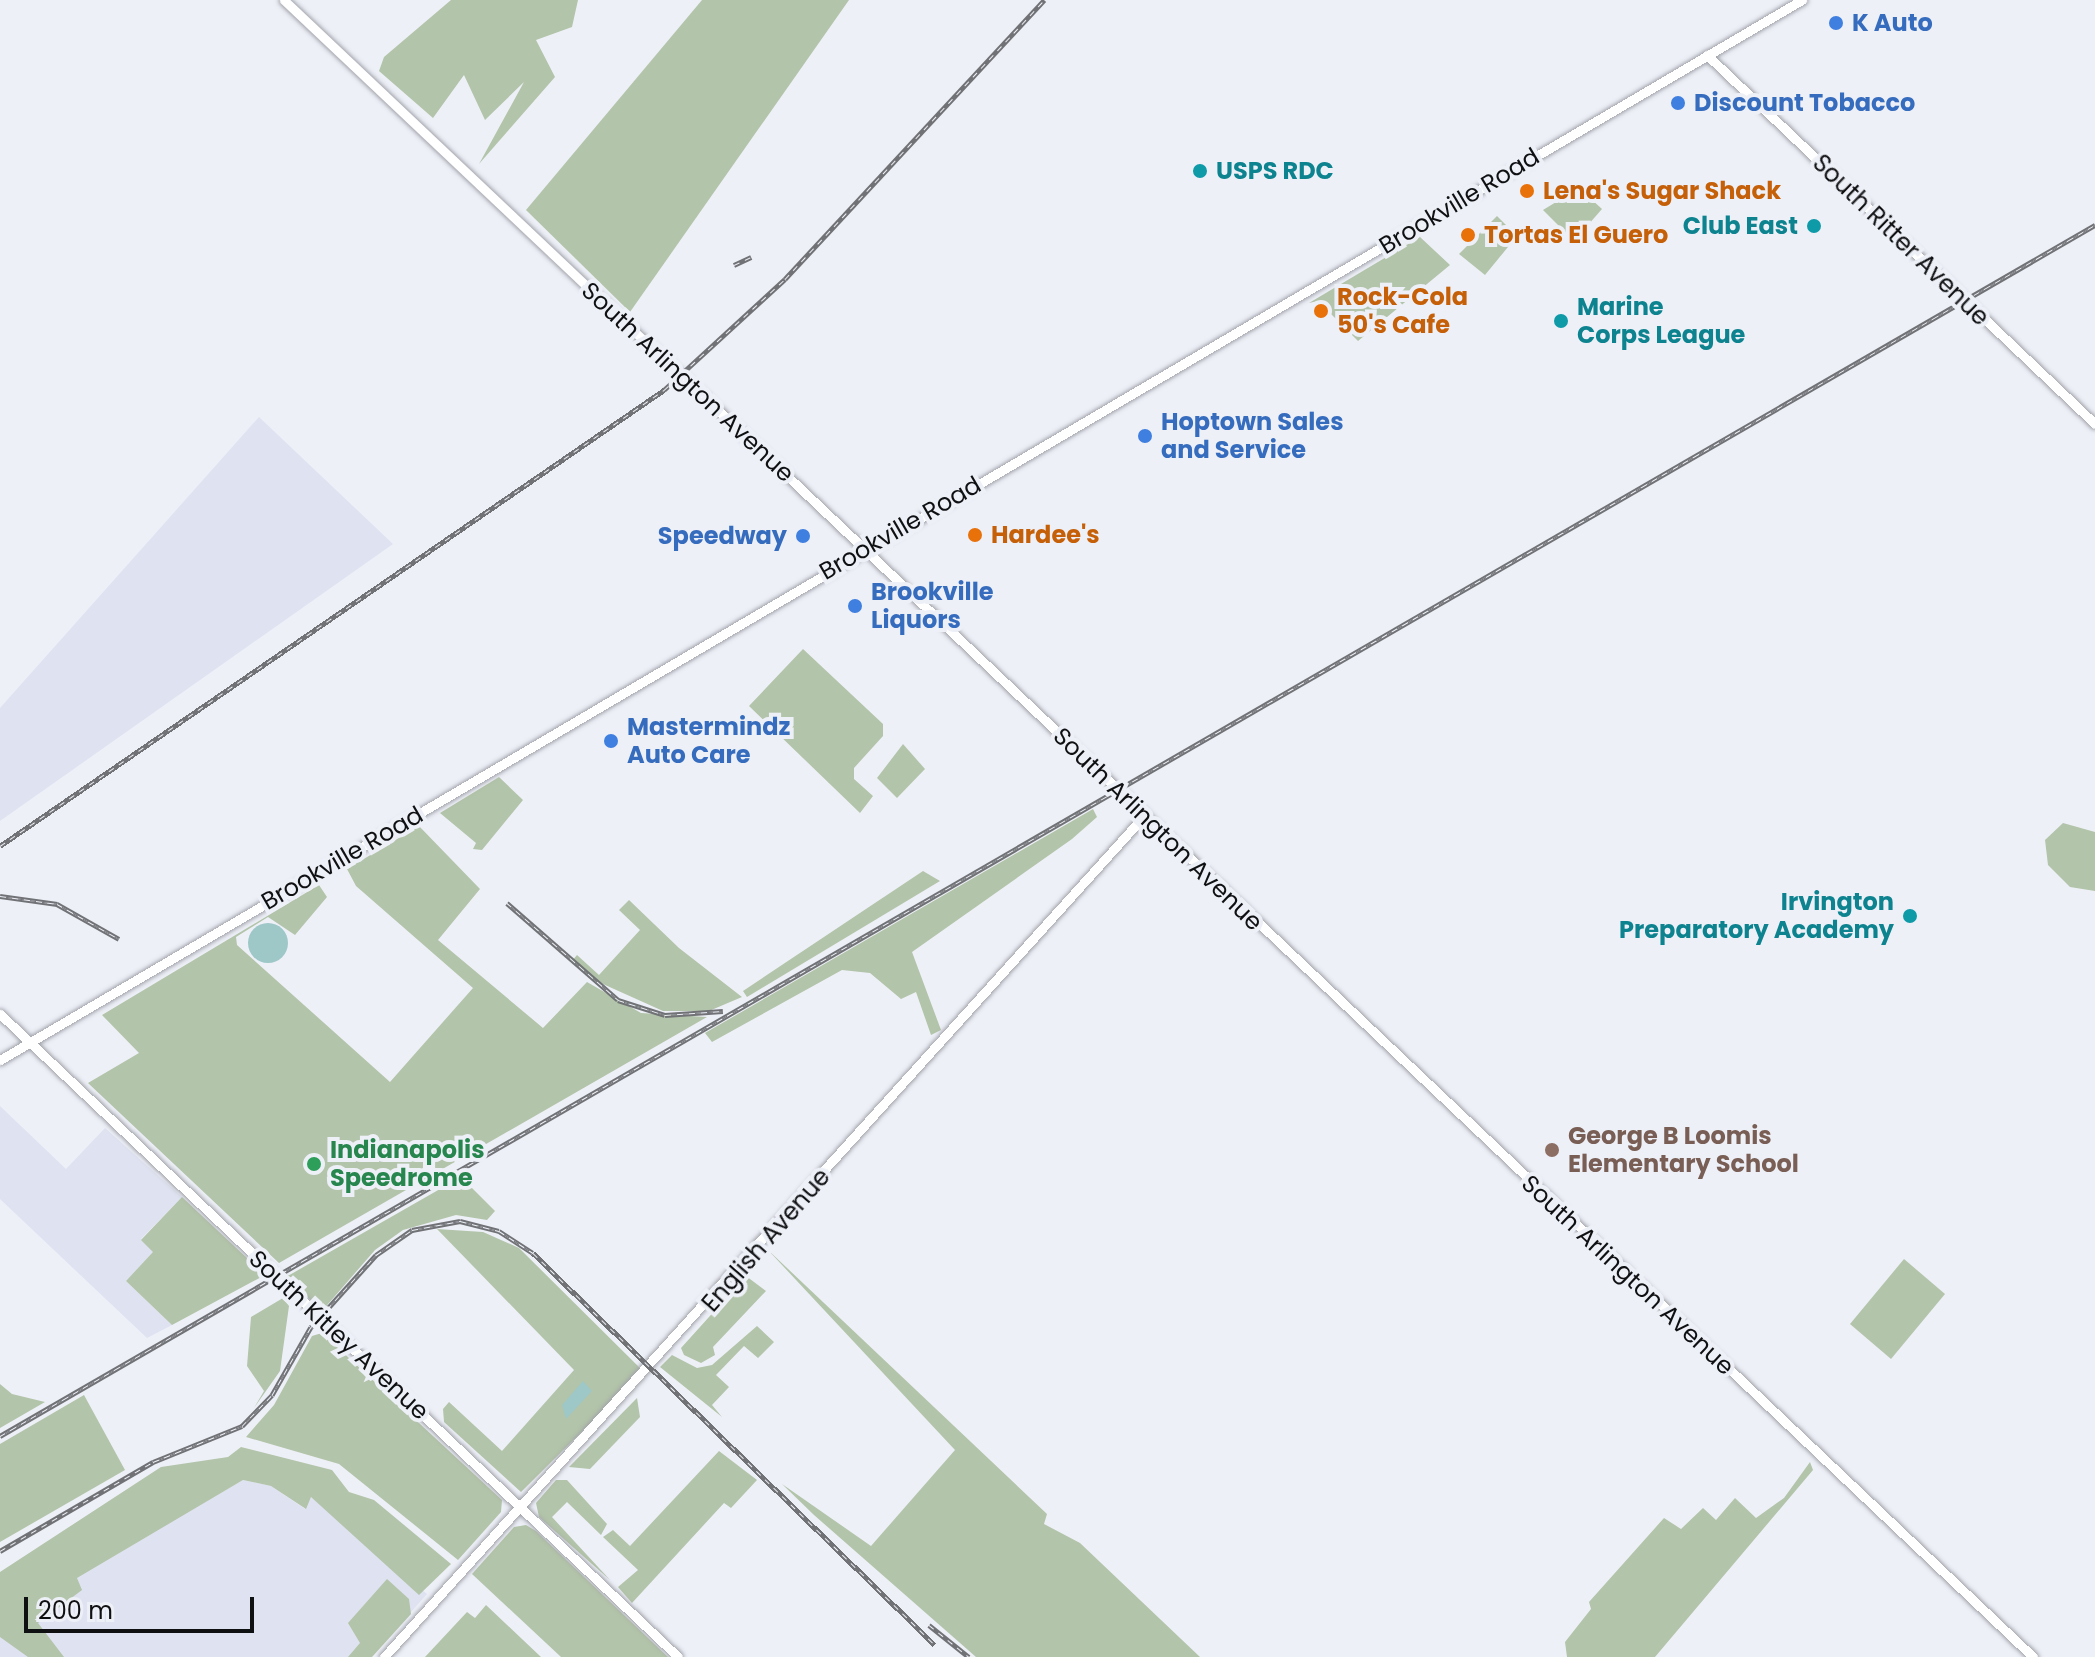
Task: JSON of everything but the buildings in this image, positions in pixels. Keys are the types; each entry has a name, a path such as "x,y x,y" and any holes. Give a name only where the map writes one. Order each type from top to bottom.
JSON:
{"main road":[{"name":"South Arlington Avenue","path":"284,0 864,549 1142,818 2033,1657"},
{"name":"Brookville Road","path":"0,1060 1802,0"},
{"name":"South Ritter Avenue","path":"1707,55 2095,424"},
{"name":"English Avenue","path":"384,1657 520,1506 683,1334 1142,818"},
{"name":"South Kitley Avenue","path":"0,1014 678,1657"}],"shaded area":[{"path":"451,0 578,0 572,27 536,40 555,77 479,164 524,82 485,120 464,75 433,118 379,71 384,57"},
{"path":"702,0 849,0 630,312 526,210"},
{"path":"1579,188 1602,209 1574,241 1543,210"},
{"path":"1497,216 1517,236 1485,275 1459,254"},
{"path":"1420,237 1450,265 1358,341 1318,301 1309,303"},
{"path":"259,417 393,544 0,821 0,708"},
{"path":"803,649 883,724 883,736 854,768 854,779 873,796 860,813 749,706"},
{"path":"903,744 925,769 897,798 877,778"},
{"path":"499,777 523,800 482,850 473,849 476,843 440,813"},
{"path":"1093,809 1097,817 1072,839 912,952 941,1030 931,1035 916,992 901,999 870,973 842,970 712,1042 705,1033"},
{"path":"2063,823 2095,832 2095,891 2070,887 2048,865 2045,840"},
{"name":"Indianapolis Speedrome","path":"419,826 480,889 438,940 543,1028 587,982 641,1013 707,1017 279,1263 88,1083 139,1053 102,1015 319,885 327,897 295,935 268,917 236,937 237,945 390,1082 473,988 356,886 347,869"},
{"path":"923,871 940,881 747,997 743,991"},
{"path":"629,900 679,948 742,997 709,1011 663,1011 594,980 572,961 577,955 599,975 640,930 619,910"},
{"path":"268,923 282,929 288,943 282,957 268,963 254,957 248,943 254,929"},
{"path":"0,1106 66,1169 105,1128 182,1197 141,1239 154,1252 126,1281 172,1325 147,1338 0,1199"},
{"path":"461,1177 495,1211 487,1220 456,1215 403,1230 375,1250 322,1311 286,1277"},
{"path":"182,1197 265,1275 172,1325 126,1281 153,1252 141,1240"},
{"path":"437,1229 483,1232 519,1248 643,1371 521,1492 444,1422 443,1409 449,1402 502,1451 574,1370"},
{"path":"768,1250 1047,1514 1044,1524 1080,1543 1200,1657 976,1657 814,1515 782,1484 871,1546 955,1450"},
{"path":"1904,1259 1945,1294 1891,1359 1850,1324"},
{"path":"746,1276 766,1291 713,1347 715,1355 701,1363 684,1355 681,1348"},
{"path":"283,1298 289,1306 280,1371 254,1408 264,1391 247,1366 251,1317"},
{"path":"757,1326 774,1342 758,1358 744,1346 716,1375 729,1387 712,1405 722,1417 660,1367 672,1355 697,1368 712,1365"},
{"path":"322,1333 502,1500 501,1512 458,1560 339,1464 246,1437 274,1405 312,1336"},
{"path":"583,1381 592,1391 566,1419 562,1405"},
{"path":"0,1384 12,1394 45,1402 0,1428"},
{"path":"84,1395 125,1470 0,1542 0,1444"},
{"path":"637,1398 640,1417 590,1469 569,1467"},
{"path":"241,1447 332,1470 349,1492 374,1500 451,1564 419,1595 311,1497 306,1509 271,1486 243,1480 77,1578 82,1590 38,1623 64,1657 28,1657 0,1637 0,1572 161,1467 228,1457"},
{"path":"719,1451 757,1480 731,1508 724,1503 632,1603 618,1587 638,1570 603,1537 613,1530 630,1546"},
{"path":"1810,1462 1813,1470 1655,1657 1567,1657 1565,1642 1591,1609 1589,1602 1664,1518 1681,1529 1703,1508 1716,1520 1735,1498 1756,1518 1784,1498"},
{"path":"243,1480 271,1486 305,1509 311,1497 427,1594 371,1657 0,1657 0,1623 37,1623 81,1590 77,1578 88,1569"},
{"path":"556,1480 567,1480 607,1524 601,1535 567,1502 552,1517 610,1580 539,1517 536,1503"},
{"path":"526,1525 536,1531 668,1657 561,1657 472,1574 514,1527"},
{"path":"387,1579 409,1599 411,1614 372,1657 348,1657 360,1643 348,1623"},
{"path":"486,1605 541,1657 425,1657 467,1612 475,1618"}],"railway":[{"path":"0,846 664,390 785,279 1044,0"},
{"path":"0,1436 2095,225"},
{"path":"734,265 751,257"},
{"path":"0,896 57,904 119,939"},
{"path":"507,903 618,1000 665,1015 723,1011"},
{"path":"0,1551 153,1462 242,1426 272,1395 311,1327 376,1255 412,1230 460,1221 499,1231 533,1253 935,1645"},
{"path":"929,1625 969,1657"}],"place":[{"name":"K Auto","path":"1836,23"},
{"name":"Discount Tobacco","path":"1678,103"},
{"name":"USPS RDC","path":"1200,171"},
{"name":"Lena's Sugar Shack","path":"1527,191"},
{"name":"Club East","path":"1814,226"},
{"name":"Tortas El Guero","path":"1468,235"},
{"name":"Rock-Cola 50's Cafe","path":"1321,311"},
{"name":"Marine Corps League","path":"1561,321"},
{"name":"Hoptown Sales and Service","path":"1145,436"},
{"name":"Hardee's","path":"975,535"},
{"name":"Speedway","path":"803,536"},
{"name":"Brookville Liquors","path":"855,606"},
{"name":"Mastermindz Auto Care","path":"611,741"},
{"name":"Irvington Preparatory Academy","path":"1910,916"},
{"name":"George B Loomis Elementary School","path":"1552,1150"},
{"name":"Indianapolis Speedrome","path":"314,1164"}]}
